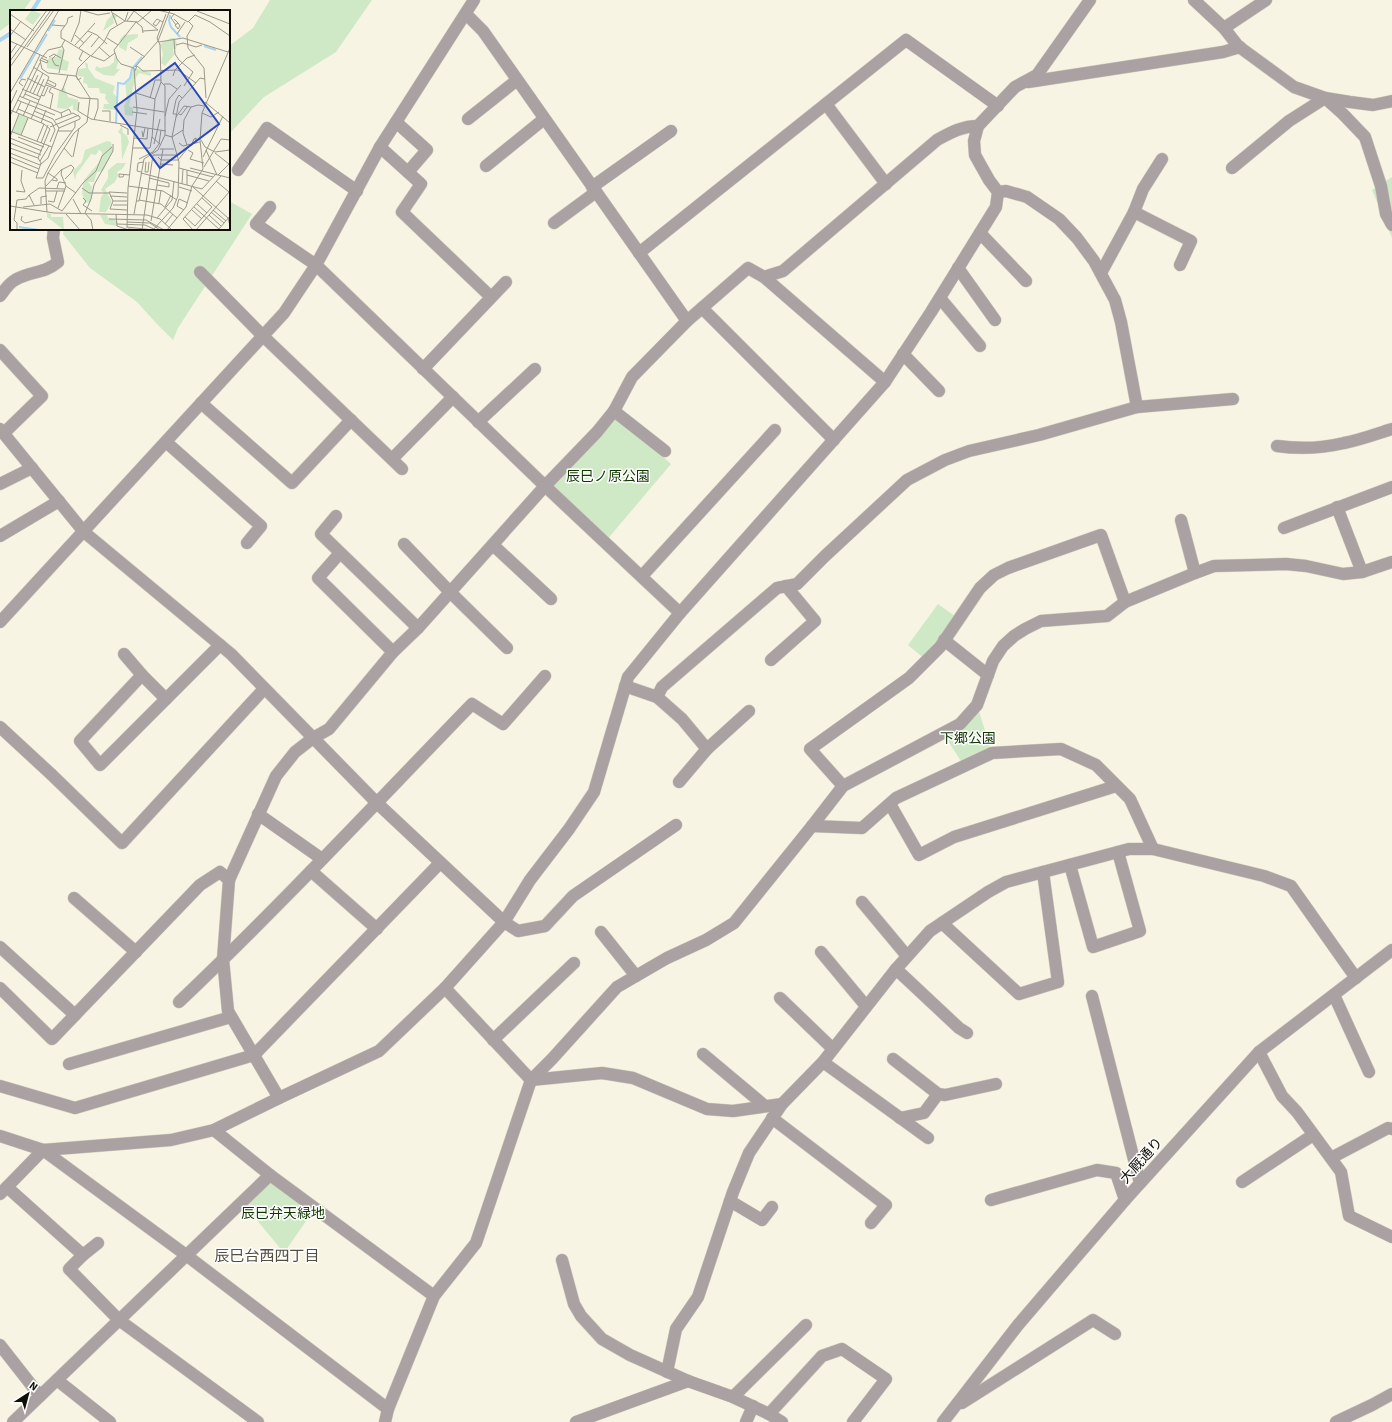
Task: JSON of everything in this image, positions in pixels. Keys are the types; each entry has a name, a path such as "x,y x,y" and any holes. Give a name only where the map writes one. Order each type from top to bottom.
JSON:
{"street":[{"path":"0,622 284,313 316,265 380,147 474,0"},
{"path":"83,1255 4,1191 43,1150 171,1140 214,1130 378,1051 445,988 504,922 530,880 569,829 594,792 628,677 680,613 885,382 940,298 996,207 998,192 989,180 975,155 974,141 978,126 1015,87 1038,74 1090,0"},
{"path":"1195,0 1224,28 1240,47 1294,87 1325,98 1374,105 1392,101"},
{"path":"1224,28 1266,0"},
{"path":"466,14 482,31 687,321"},
{"path":"639,253 906,40 998,106"},
{"path":"1023,83 1070,77 1223,52 1240,47"},
{"path":"468,119 517,80"},
{"path":"1232,168 1289,121 1325,98"},
{"path":"1325,98 1344,114 1365,137 1381,186 1386,214 1392,225"},
{"path":"826,104 886,184"},
{"path":"486,166 544,119"},
{"path":"396,122 427,150 408,172"},
{"path":"764,277 784,271 937,140 968,126 978,126"},
{"path":"238,170 267,128 356,191"},
{"path":"554,223 594,189 671,131"},
{"path":"380,147 421,184 402,212 492,297"},
{"path":"1101,273 1134,212 1143,189 1162,159"},
{"path":"998,192 1006,192 1027,197 1059,220 1077,238 1094,261 1115,300 1137,407"},
{"path":"270,208 256,224 316,265 478,422 680,613"},
{"path":"1134,212 1191,241 1180,265"},
{"path":"0,296 14,280 27,274 51,268 58,262 53,238 54,230"},
{"path":"980,233 1026,281"},
{"path":"279,1098 228,1011 223,959 229,880 276,776 295,752 313,738 329,729 393,652 418,628 545,486 597,432 614,411 632,377 687,321 748,268 764,277 885,382"},
{"path":"958,268 995,320"},
{"path":"200,272 263,336 402,469"},
{"path":"423,369 506,282"},
{"path":"940,298 980,346"},
{"path":"702,308 834,440"},
{"path":"0,350 42,396 2,431 84,532 231,654 377,803 504,922 518,931 545,926 573,896 676,825"},
{"path":"903,354 939,391"},
{"path":"478,422 535,369"},
{"path":"392,459 453,397"},
{"path":"657,697 662,687 777,588 797,584 907,480 945,460 969,451 1039,435 1137,407 1233,399"},
{"path":"201,404 292,483 351,420"},
{"path":"614,411 665,451"},
{"path":"1277,446 1308,447 1345,443 1392,429"},
{"path":"642,576 775,430"},
{"path":"166,442 261,526 247,543"},
{"path":"0,484 32,468"},
{"path":"1284,528 1392,487"},
{"path":"0,536 59,501"},
{"path":"1337,507 1362,572"},
{"path":"336,516 321,534 418,628"},
{"path":"1181,520 1194,573"},
{"path":"843,786 810,749 909,678 940,647 980,588 994,575 1008,568 1101,535 1126,602"},
{"path":"404,544 507,648"},
{"path":"493,545 551,599"},
{"path":"340,553 318,578 393,652"},
{"path":"385,1422 388,1408 434,1296 476,1243 531,1080 617,987 667,958 706,940 734,923 843,786 960,724 977,705 993,661 1003,646 1025,629 1041,621 1107,616 1126,602 1214,566 1286,564 1306,566 1343,574 1362,572 1392,562"},
{"path":"771,660 815,621 786,586"},
{"path":"944,640 988,675"},
{"path":"142,675 80,741 100,765 220,645"},
{"path":"124,654 166,699"},
{"path":"179,1002 311,871 472,704 503,724 545,676"},
{"path":"625,686 657,697 682,719 708,749"},
{"path":"0,727 122,843 264,689"},
{"path":"679,782 708,749 749,711"},
{"path":"812,826 862,828 896,798 992,753 1061,749 1096,765 1130,799 1152,849"},
{"path":"890,804 919,855 954,837 1116,786"},
{"path":"258,814 322,859"},
{"path":"667,1372 676,1329 698,1297 730,1201 749,1153 772,1118 782,1104 823,1062 896,969 930,931 1000,885 1006,882 1129,849 1152,849 1264,876 1291,886 1356,978"},
{"path":"1070,865 1092,947 1140,931 1118,852"},
{"path":"0,1086 75,1108 254,1055 440,863"},
{"path":"311,871 376,929"},
{"path":"0,988 52,1039 200,885 220,872 229,880"},
{"path":"942,922 1019,994 1058,982 1043,872"},
{"path":"74,898 136,952"},
{"path":"862,902 907,956"},
{"path":"601,932 636,976"},
{"path":"0,947 75,1015"},
{"name":"大厩通り","path":"943,1422 1018,1325 1140,1183 1259,1052 1392,950"},
{"path":"821,952 866,1006"},
{"path":"493,1040 574,963"},
{"path":"896,969 959,1028 967,1033"},
{"path":"445,988 531,1080"},
{"path":"1334,995 1369,1072"},
{"path":"1092,996 1140,1183"},
{"path":"780,998 833,1049"},
{"path":"70,1064 231,1017"},
{"path":"1259,1052 1282,1096 1297,1112 1341,1172 1349,1216 1392,1237"},
{"path":"702,1054 765,1106"},
{"path":"893,1059 938,1094 945,1095 996,1084"},
{"path":"823,1062 928,1138"},
{"path":"531,1080 602,1073 633,1078 707,1109 733,1111 782,1104"},
{"path":"900,1118 924,1113 938,1094"},
{"path":"772,1118 886,1205 871,1223"},
{"path":"1330,1158 1388,1128 1392,1129"},
{"path":"214,1130 270,1175 434,1296"},
{"path":"1242,1182 1313,1135"},
{"path":"0,1136 43,1150 186,1255 388,1408"},
{"path":"991,1200 1097,1170 1116,1173 1125,1200"},
{"path":"13,1422 270,1175"},
{"path":"730,1201 762,1220 772,1207"},
{"path":"98,1243 69,1269 119,1320 258,1422"},
{"path":"562,1260 574,1304 581,1316 602,1339 630,1355 688,1381 733,1397 769,1414 782,1422"},
{"path":"954,1408 1093,1320 1115,1334"},
{"path":"733,1397 806,1325"},
{"path":"0,1345 40,1396"},
{"path":"769,1414 822,1356 842,1349 886,1379 853,1422"},
{"path":"57,1380 110,1422"},
{"path":"576,1422 688,1381"},
{"path":"1336,1422 1392,1394"},
{"path":"746,1422 753,1406"}],"green space":[{"path":"0,0 31,0 24,10 10,10 10,24 0,31"},
{"path":"270,0 372,0 336,52 264,97 230,133 230,45 253,28"},
{"path":"1392,177 1392,238 1372,190"},
{"path":"230,202 252,214 178,328 173,340 137,302 90,268 63,234 64,230 230,230"},
{"name":"辰巳ノ原公園","path":"614,411 671,464 605,542 545,486"},
{"path":"938,604 959,619 926,660 908,645"},
{"name":"下郷公園","path":"977,705 992,753 964,766 943,733"},
{"name":"辰巳弁天緑地","path":"270,1175 315,1208 284,1253 242,1202"}],"waterway":[{"path":"33,10 39,0"},
{"path":"0,40 10,34"}],"district":[{"name":"辰巳台西四丁目","path":"267,1256"}]}
